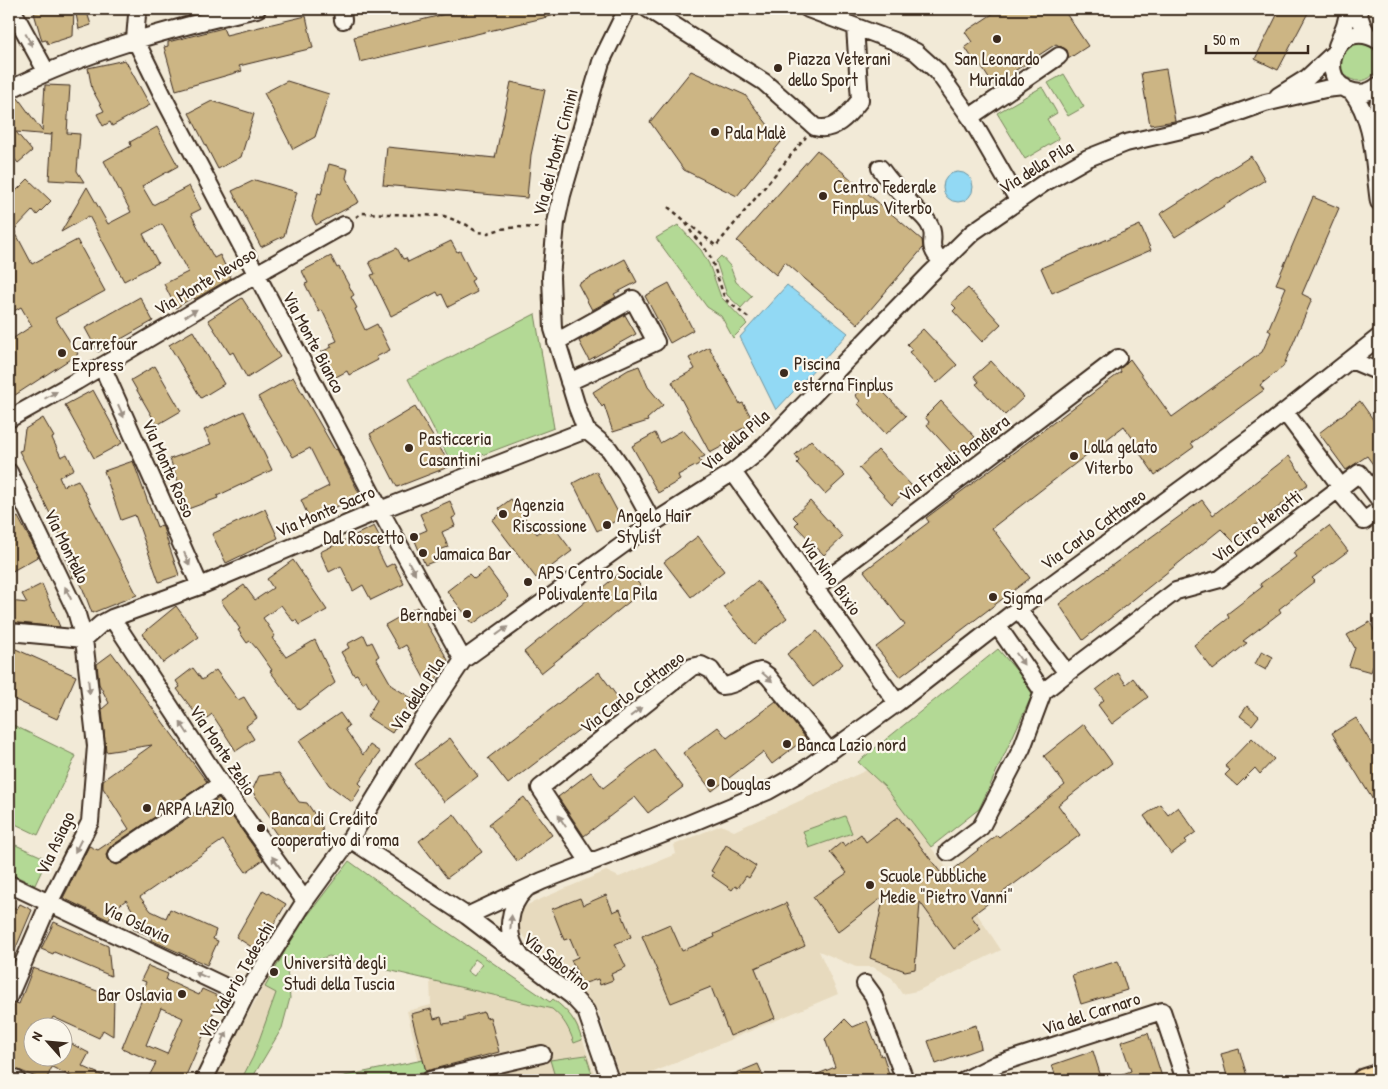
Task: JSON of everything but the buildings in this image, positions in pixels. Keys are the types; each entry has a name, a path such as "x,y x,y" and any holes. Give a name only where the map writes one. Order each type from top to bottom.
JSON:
{"main road":[{"path":"1363,1080 1379,1075"}],"street":[{"path":"12,9 46,71"},
{"path":"135,39 137,15 140,9"},
{"path":"9,90 46,71 135,39 233,11 257,9"},
{"name":"Via dei Monti Cimini","path":"627,9 601,62 568,172 556,229 551,277 553,329 576,407 586,430 609,449 620,464 653,523"},
{"path":"648,9 764,82 815,127 824,130 834,126 848,116 860,100 855,28"},
{"path":"808,9 894,41 916,52 937,71 970,117 1018,200"},
{"path":"1349,9 1345,26 1332,60 1334,75 1365,112 1370,129 1379,202"},
{"path":"1357,9 1362,24 1376,39"},
{"name":"Via della Pila","path":"1265,104 1306,78 1350,36 1357,34 1376,39"},
{"name":"Via Monte Bianco","path":"135,39 166,102 380,510 463,660"},
{"path":"970,117 1060,56"},
{"name":"Via della Pila","path":"305,901 350,839 463,660 653,523 733,472 758,452 973,232 1044,182 1088,158 1126,143 1203,125 1265,104 1325,90 1347,89 1365,92 1379,85"},
{"path":"1372,151 1379,100"},
{"path":"880,168 891,183 929,224 934,235 931,244 934,253 942,262"},
{"name":"Via Monte Nevoso","path":"9,419 344,225"},
{"path":"556,342 634,299 656,342 569,382"},
{"name":"Via Carlo Cattaneo","path":"467,916 589,862 679,828 768,791 800,773 897,703 1018,609 1285,412 1379,337"},
{"name":"Via Fratelli Bandiera","path":"814,588 1118,358"},
{"path":"1351,360 1379,372"},
{"name":"Via Monte Rosso","path":"102,366 200,586"},
{"path":"1285,412 1364,521 1379,510"},
{"name":"Via Monte Sacro","path":"84,639 101,624 112,618 200,586 380,510 586,430"},
{"name":"Via Montello","path":"9,472 76,611 84,639"},
{"name":"Via Nino Bixio","path":"733,472 897,703"},
{"name":"Via Ciro Menotti","path":"1043,692 1176,591 1220,579 1359,473 1379,499"},
{"path":"1018,609 1067,673"},
{"name":"Via Monte Zebio","path":"112,618 221,784 305,901"},
{"path":"948,852 981,827 1022,748 1043,692 997,625"},
{"path":"9,632 84,639"},
{"name":"Via Asiago","path":"9,996 49,902 90,822 96,746 84,639"},
{"name":"Via Carlo Cattaneo","path":"589,862 540,788 692,667 701,665 711,670 722,686 730,686 754,672 761,671 768,676 830,752"},
{"path":"116,855 221,784"},
{"path":"350,839 467,916"},
{"name":"Via Oslavia","path":"9,884 245,996"},
{"path":"523,959 513,943 510,924 513,908 517,900 529,887"},
{"name":"Via Valerio Tedeschi","path":"204,1080 245,996 305,901"},
{"name":"Via Sabotino","path":"467,916 572,996 586,1011 610,1080"},
{"path":"865,984 872,994 905,1080"},
{"name":"Via del Carnaro","path":"965,1080 997,1064 1162,1011 1185,1080"},
{"path":"430,1080 542,1054"},
{"path":"9,1076 17,1080"}],"path":[{"path":"668,206 716,246 807,136"},
{"path":"344,225 362,213 444,216 467,225 477,232 488,233 518,227 556,229"},
{"path":"685,222 711,258 725,299 750,319"}],"shaded area":[{"path":"867,770 885,787 946,867 1001,950 917,991 902,994 892,978 873,967 856,967 819,951 838,994 635,1080 621,1080 598,1010 554,964 554,957 544,958 519,931 517,922 519,912 527,905 606,871 619,877 676,854 674,845 721,825 734,831"},
{"path":"349,861 279,964 266,987 277,993 253,1057 241,1080 214,1080 225,1055 297,927"},
{"name":"Università degli Studi della Tuscia","path":"430,979 552,1009 562,1017 570,1029 574,1043 582,1040 553,999 550,1002 553,998 568,1011 578,1025 596,1080 594,1080 585,1055 551,1060 556,1080 392,1080 500,1052 497,1043 467,1051 495,1036 490,1017 486,1018 484,1012 464,1017 464,1021 443,1024 441,1017 434,1019 431,1009 412,1014 423,1060 419,1061 407,1011 431,1005"}],"green space":[{"path":"1359,43 1373,48 1378,62 1373,76 1359,81 1345,76 1340,62 1345,48"},
{"path":"1064,74 1084,107 1068,116 1048,83"},
{"path":"1042,87 1057,113 1047,119 1059,139 1025,159 997,113"},
{"path":"678,225 701,250 709,264 721,297 747,324 733,338 721,316 707,307 656,238"},
{"path":"721,256 730,266 736,282 752,296 741,308 727,295 716,261"},
{"path":"535,314 554,428 453,466 408,379"},
{"path":"998,649 1034,691 979,809 931,847 885,787 858,762"},
{"path":"9,723 76,756 38,835 9,821"},
{"path":"845,816 852,833 809,848 803,831"},
{"path":"9,842 47,859 35,885 9,873"},
{"path":"349,861 433,922 550,1002 553,999 571,1017 582,1040 574,1043 566,1024 552,1009 329,956 287,970 290,998 282,1028 251,1080 241,1080 253,1057 276,993 265,987 298,928","holes":["475,959 482,964 474,976 467,971"]},
{"path":"586,1055 594,1080 556,1080 550,1060"},
{"path":"423,1060 426,1072 392,1080 325,1080"}],"water":[{"path":"958,172 969,176 973,187 969,198 958,202 947,198 943,187 947,176"},
{"name":"Piscina esterna Finplus","path":"787,285 848,333 776,410 740,337"}],"place":[{"name":"San Leonardo Murialdo","path":"997,39"},
{"name":"Piazza Veterani dello Sport","path":"778,68"},
{"name":"Pala Malè","path":"715,132"},
{"name":"Centro Federale Finplus Viterbo","path":"823,196"},
{"name":"Carrefour Express","path":"62,353"},
{"name":"Piscina esterna Finplus","path":"784,373"},
{"name":"Pasticceria Casantini","path":"409,448"},
{"name":"Lolla gelato Viterbo","path":"1074,456"},
{"name":"Agenzia Riscossione","path":"503,514"},
{"name":"Angelo Hair Stylist","path":"607,525"},
{"name":"Dal Roscetto","path":"414,537"},
{"name":"Jamaica Bar","path":"423,553"},
{"name":"APS Centro Sociale Polivalente La Pila","path":"528,582"},
{"name":"Sigma","path":"993,597"},
{"name":"Bernabei","path":"467,614"},
{"name":"Banca Lazio nord","path":"787,744"},
{"name":"Douglas","path":"711,783"},
{"name":"ARPA LAZIO","path":"147,808"},
{"name":"Banca di Credito cooperativo di roma","path":"261,828"},
{"name":"Scuole Pubbliche Medie \"Pietro Vanni\"","path":"870,885"},
{"name":"Università degli Studi della Tuscia","path":"274,972"},
{"name":"Bar Oslavia","path":"182,994"}]}
